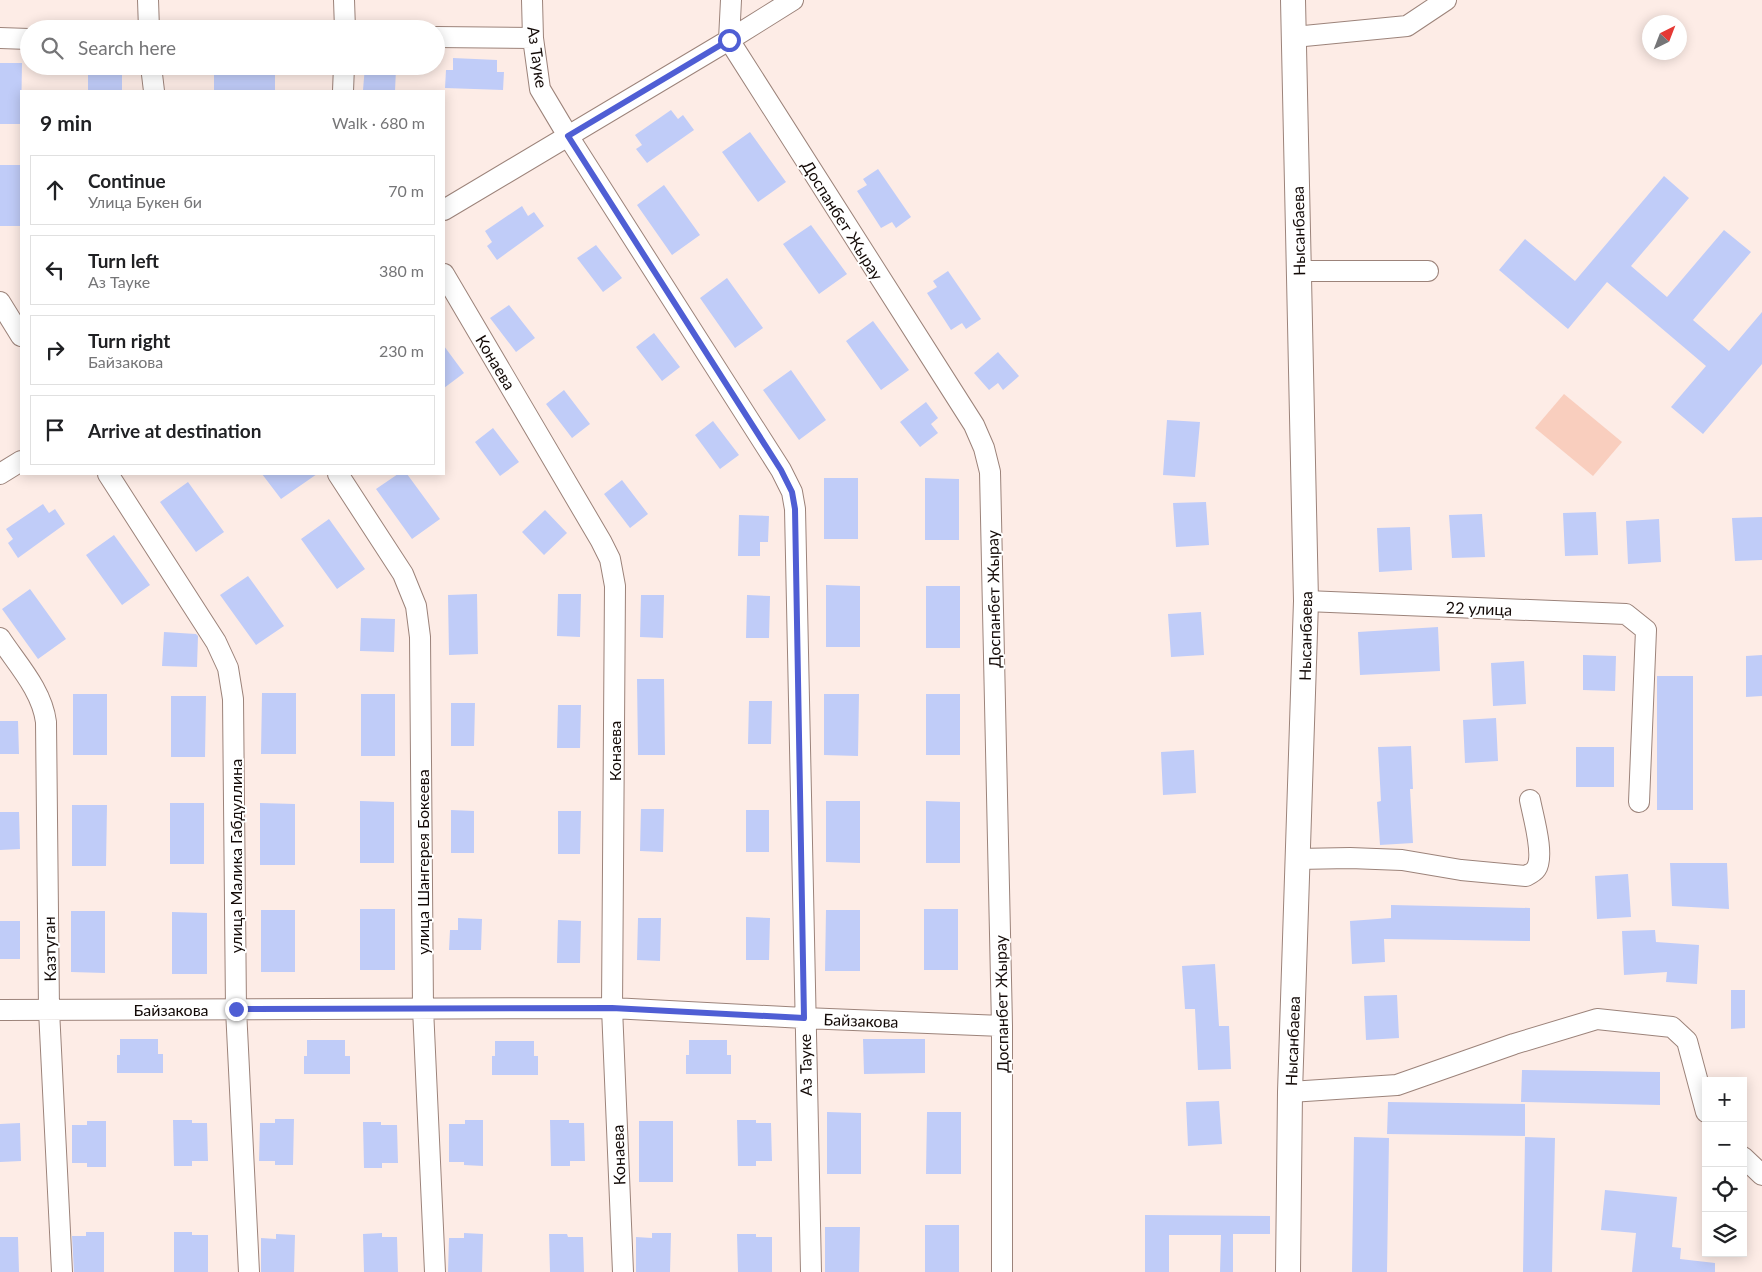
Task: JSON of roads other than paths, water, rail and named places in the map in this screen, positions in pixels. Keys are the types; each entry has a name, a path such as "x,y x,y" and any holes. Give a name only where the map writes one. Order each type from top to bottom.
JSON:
{"street":[{"path":"148,0 149,20"},
{"path":"344,0 345,20"},
{"name":"Аз Тауке","path":"532,0 540,88 568,136 781,470 792,492 795,509 804,1018 811,1272"},
{"path":"729,40 731,0"},
{"path":"445,209 729,40 792,0"},
{"name":"Нысанбаева","path":"1288,1272 1290,1092 1306,601 1293,0"},
{"path":"1294,37 1407,26 1446,0"},
{"path":"445,37 534,38"},
{"path":"0,38 20,38"},
{"name":"Доспанбет Жырау","path":"729,40 974,425 984,448 990,472 1002,1026 1002,1272"},
{"path":"152,75 154,90"},
{"path":"343,90 344,75"},
{"path":"1299,271 1428,271"},
{"name":"Конаева","path":"445,276 601,541 610,559 615,586 612,1008 623,1272"},
{"path":"0,302 20,334"},
{"path":"0,474 20,462"},
{"name":"улица Малика Габдуллина","path":"109,475 216,642 228,668 233,699 236,1009 249,1272"},
{"name":"улица Шангерея Бокеева","path":"339,475 403,574 416,606 420,637 423,1008 435,1272"},
{"name":"22 улица","path":"1306,601 1626,614 1646,630 1639,802"},
{"name":"Казтуган","path":"0,638 38,694 44,708 46,722 49,1010 62,1272"},
{"path":"1298,859 1402,860 1461,870 1526,876 1536,871 1539,862 1539,847 1530,800"},
{"name":"Байзакова","path":"0,1010 612,1008 1002,1026"},
{"path":"1290,1092 1397,1085 1514,1044 1597,1019 1672,1027 1687,1041 1702,1097"},
{"path":"1747,1161 1762,1175"}]}
